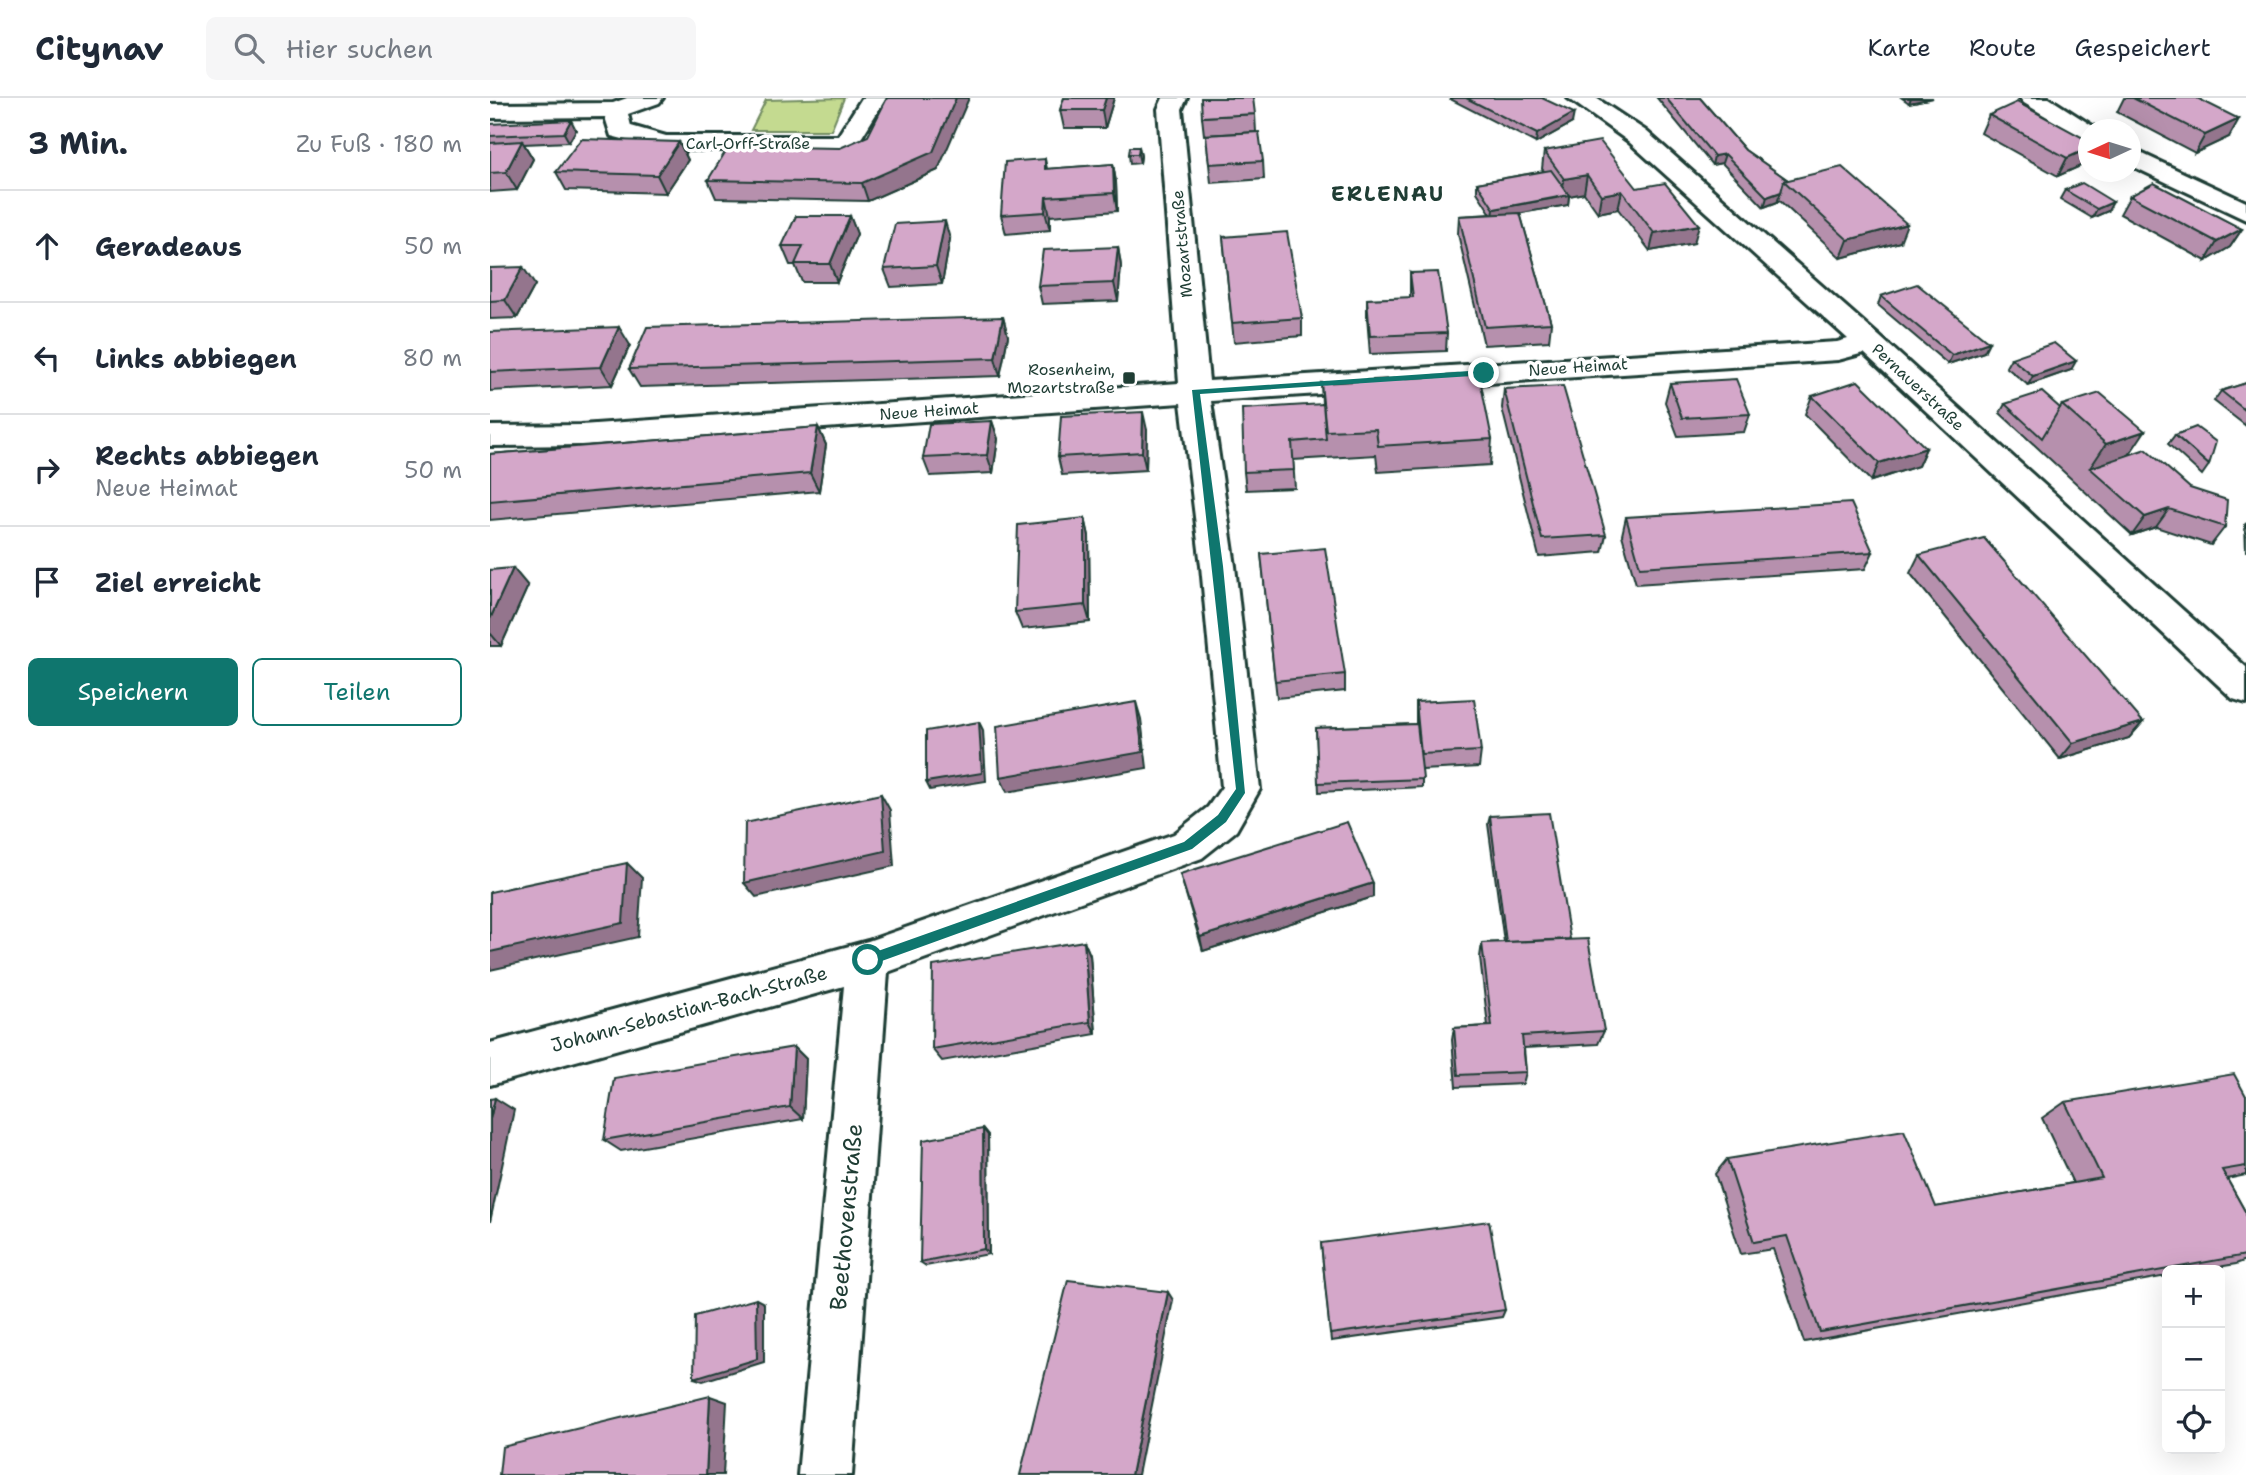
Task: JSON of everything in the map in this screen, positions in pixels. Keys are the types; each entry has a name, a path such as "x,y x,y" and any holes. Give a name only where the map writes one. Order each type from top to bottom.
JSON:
{"street":[{"path":"490,111 615,110 651,98"},
{"name":"Carl-Orff-Straße","path":"615,110 620,131 666,143 846,143 874,98"},
{"name":"Mozartstraße","path":"1175,98 1170,109 1195,392"},
{"name":"Pernauerstraße","path":"1580,98 1637,136 1869,342 2246,689"},
{"path":"2032,98 2078,125"},
{"path":"2141,160 2246,212"},
{"name":"Neue Heimat","path":"490,436 581,435 1838,351 1869,342"},
{"name":"Johann-Sebastian-Bach-Straße","path":"490,1064 868,960 1188,846 1222,819 1241,789 1218,566 1195,392"},
{"name":"Beethovenstraße","path":"825,1475 868,960"}],"green space":[{"path":"844,98 831,130 751,130 766,100"}],"building":[{"path":"887,98 956,98 933,152 862,183 708,180 729,146 840,148 868,136"},
{"path":"1064,98 1106,98 1102,110 1060,110"},
{"path":"1201,98 1253,98 1255,114 1202,117"},
{"path":"1466,98 1542,98 1574,113 1537,134"},
{"path":"1666,98 1700,98 1745,150 1788,180 1784,181 1781,192 1767,197 1725,154 1714,156"},
{"path":"2133,98 2197,98 2239,119 2205,135"},
{"path":"2017,102 2078,135 2078,153 2067,158 1989,115"},
{"path":"571,120 564,133 490,136 490,124"},
{"path":"1259,132 1263,161 1209,164 1206,135"},
{"path":"581,139 679,142 657,175 556,172"},
{"path":"522,141 506,172 490,173 490,143"},
{"path":"1600,141 1637,188 1665,183 1699,225 1654,233 1622,191 1601,195 1587,175 1564,179 1544,151"},
{"path":"1130,147 1139,147 1138,154 1129,154"},
{"path":"1045,159 1045,169 1113,164 1114,193 1046,197 1045,212 1001,215 1005,162"},
{"path":"1842,167 1907,224 1848,240 1784,181"},
{"path":"1551,170 1569,195 1494,209 1477,183"},
{"path":"2082,183 2113,202 2097,209 2065,190"},
{"path":"2154,183 2242,229 2217,242 2130,196"},
{"path":"1520,213 1551,323 1485,327 1459,216"},
{"path":"796,216 850,216 830,264 795,264 803,246 782,246"},
{"path":"945,221 936,266 884,269 895,224"},
{"path":"1287,232 1302,318 1232,323 1223,237"},
{"path":"1118,247 1114,283 1038,286 1043,250"},
{"path":"523,267 505,300 490,301 490,268"},
{"path":"1438,272 1447,333 1370,336 1367,299 1413,297 1410,273"},
{"path":"1917,284 1989,342 1952,355 1881,296"},
{"path":"1003,317 995,358 629,369 647,327"},
{"path":"619,327 601,367 490,372 490,332"},
{"path":"2054,343 2076,361 2033,376 2011,358"},
{"path":"1479,374 1492,439 1378,446 1376,429 1326,431 1321,383"},
{"path":"1736,379 1750,414 1682,418 1670,383"},
{"path":"1858,381 1926,448 1879,463 1812,396"},
{"path":"2246,383 2246,411 2221,391"},
{"path":"1563,386 1606,535 1542,539 1504,389"},
{"path":"2042,392 2060,408 2042,438 2005,404"},
{"path":"2100,393 2145,431 2106,444 2062,405"},
{"path":"1323,404 1326,439 1292,442 1294,470 1244,472 1242,409"},
{"path":"1143,412 1142,452 1058,457 1061,416"},
{"path":"992,421 987,455 923,458 929,424"},
{"path":"818,427 810,473 490,501 490,454"},
{"path":"2196,427 2216,442 2209,465 2175,435"},
{"path":"2146,449 2190,488 2227,500 2225,527 2169,509 2145,517 2090,468"},
{"path":"1851,503 1873,552 1640,567 1626,517"},
{"path":"1085,518 1085,605 1015,612 1018,525"},
{"path":"1984,538 2143,722 2073,743 1919,555"},
{"path":"1325,548 1345,674 1275,681 1261,554"},
{"path":"513,568 490,619 490,570"},
{"path":"1474,699 1481,751 1421,754 1416,702"},
{"path":"1136,702 1143,752 1000,777 997,726"},
{"path":"979,722 982,773 926,782 926,731"},
{"path":"1417,724 1423,779 1318,783 1316,728"},
{"path":"881,794 885,851 744,883 745,823"},
{"path":"1549,813 1570,939 1506,942 1490,816"},
{"path":"1347,822 1373,883 1200,937 1180,874"},
{"path":"627,863 623,923 490,952 490,892"},
{"path":"1588,939 1604,1031 1522,1036 1526,1072 1458,1075 1454,1028 1492,1026 1482,943"},
{"path":"1084,941 1090,1022 932,1049 933,966"},
{"path":"794,1047 790,1107 604,1140 614,1078"},
{"path":"2234,1074 2246,1096 2246,1166 2222,1170 2246,1213 2246,1255 2191,1265 2162,1265 2162,1270 1820,1332 1787,1236 1754,1242 1727,1159 1904,1130 1936,1207 2102,1178 2065,1102"},
{"path":"495,1098 490,1119 490,1099"},
{"path":"983,1129 984,1249 920,1262 923,1140"},
{"path":"1489,1221 1505,1310 1330,1334 1321,1243"},
{"path":"1068,1280 1168,1292 1131,1475 1020,1475"},
{"path":"756,1299 757,1359 694,1378 695,1316"},
{"path":"710,1396 706,1475 499,1475 502,1447"}],"place":[{"name":"Rosenheim, Mozartstraße","path":"1129,378"}],"district":[{"name":"ERLENAU","path":"1388,194"}],"route":[{"path":"868,960 1188,846 1222,819 1241,789 1218,566 1195,392 1484,373"}]}
